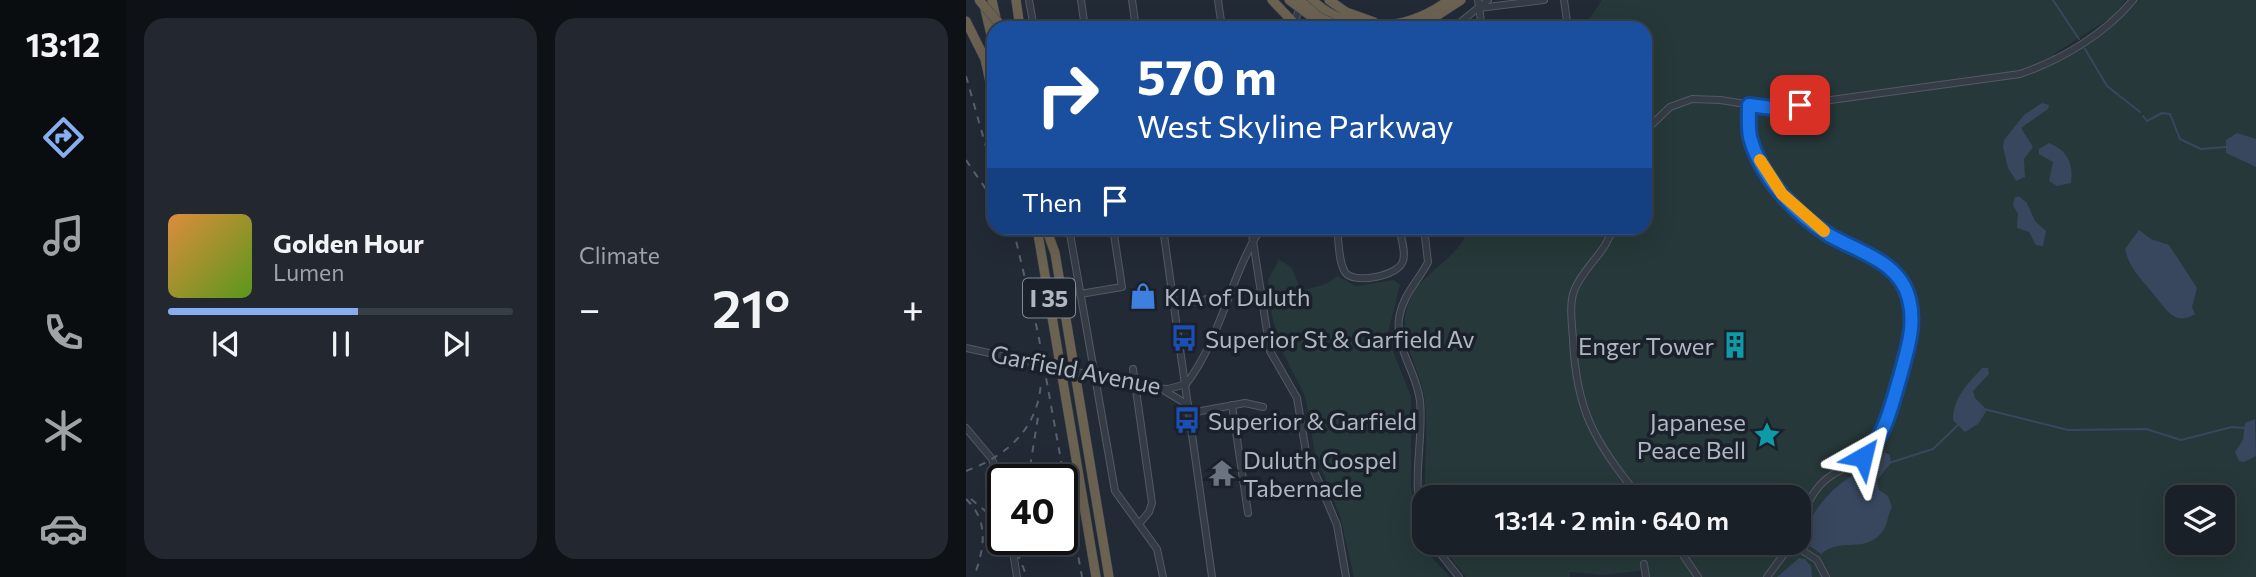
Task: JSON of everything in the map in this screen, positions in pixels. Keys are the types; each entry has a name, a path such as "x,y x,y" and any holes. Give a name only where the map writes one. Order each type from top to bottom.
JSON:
{"highway":[{"path":"1016,0 1019,21"},
{"path":"1272,0 1290,21"},
{"path":"1289,0 1316,21"},
{"path":"1301,0 1327,21"},
{"path":"1312,0 1338,18 1362,21"},
{"path":"1329,0 1355,20"},
{"path":"1424,21 1449,0"},
{"path":"1426,21 1461,0"},
{"path":"984,1 997,21"},
{"path":"984,1 988,21"},
{"path":"966,21 987,68"},
{"name":"I 35","path":"1038,235 1096,577"},
{"name":"I 35","path":"1049,235 1055,253 1109,577"},
{"path":"1053,235 1055,253"}],"street":[{"path":"1029,0 1033,21"},
{"path":"1081,0 1084,21"},
{"path":"1132,0 1135,21"},
{"path":"1218,0 1221,21"},
{"path":"1295,21 1301,0"},
{"path":"1478,0 1481,21"},
{"path":"1462,21 1488,0"},
{"path":"1479,8 1544,0"},
{"path":"1564,0 1567,21"},
{"path":"1652,124 1670,107 1692,99 1720,100 1772,108 2020,74 2052,61 2083,43 2133,0"},
{"path":"1749,105 1749,135 1782,194 1829,234 1881,261 1897,275 1909,296 1912,315 1912,334 1880,438 1863,457 1829,477 1811,500"},
{"path":"1070,235 1115,491 1157,549 1163,577"},
{"path":"1080,294 1122,286 1114,235"},
{"path":"1164,235 1212,577"},
{"path":"1252,235 1270,351 1297,398 1306,452 1336,525 1346,577"},
{"path":"1186,384 1197,370 1256,235"},
{"path":"1338,235 1343,268 1349,276 1357,279 1390,273 1400,267 1404,259 1400,235"},
{"path":"1418,485 1420,399 1402,349 1399,326 1406,292 1428,262 1426,235"},
{"path":"1610,235 1605,248 1574,290 1572,321 1575,379 1586,417 1600,444 1630,485"},
{"path":"1174,304 1214,298 1225,302"},
{"name":"Garfield Avenue","path":"966,348 1150,388 1186,384"},
{"path":"1133,369 1152,503 1139,524"},
{"path":"1160,389 1178,396 1189,409"},
{"path":"1189,409 1252,403 1263,407"},
{"path":"1232,405 1248,513"},
{"path":"966,428 994,464"},
{"path":"1811,554 1825,569 1826,577"},
{"path":"1014,555 1017,577"},
{"path":"1441,555 1459,577"},
{"path":"1683,555 1698,577"},
{"path":"1767,577 1784,555"},
{"path":"1644,564 1646,577"}],"shaded area":[{"path":"1602,0 2126,0 2113,16 2054,54 2057,62 2106,31 2137,0 2256,0 2256,577 1650,577 1649,570 1602,575 1570,572 1570,577 1466,577 1449,555 1811,555 1811,485 1425,485 1424,395 1406,338 1405,315 1414,291 1457,248 1465,235 1652,235 1652,21 1588,21"},
{"path":"1279,259 1292,268 1301,291 1326,284 1337,276 1356,286 1394,280 1400,285 1387,337 1411,396 1412,555 1430,555 1450,577 1354,577 1340,516 1315,453 1305,396 1281,349 1272,316 1268,280"}],"water":[{"path":"2042,103 2049,105 2048,109 2021,128 2033,147 2024,159 2025,177 2016,181 2008,168 2004,140 2024,115"},
{"path":"2237,133 2256,139 2256,167 2226,153 2226,140"},
{"path":"2049,143 2068,158 2071,183 2057,186 2049,181 2053,162 2039,154 2039,149"},
{"path":"2015,197 2020,197 2027,203 2035,221 2046,231 2043,246 2036,245 2029,232 2017,228 2018,214 2013,205"},
{"path":"2139,230 2151,239 2169,245 2197,288 2192,307 2195,314 2182,318 2172,315 2133,269 2125,249"},
{"path":"1982,368 1988,368 1989,374 1973,391 1975,398 1987,410 1978,424 1965,432 1953,420 1956,404 1962,391"},
{"path":"2255,419 2256,456 2244,462 2239,461 2235,452 2243,440 2245,423"},
{"path":"1884,452 1890,455 1891,463 1877,480 1879,490 1888,496 1892,507 1882,532 1868,542 1836,546 1821,554 1811,547 1811,519 1816,510 1833,490"},
{"path":"1799,558 1805,559 1811,566 1812,577 1777,577"}],"waterway":[{"path":"2053,0 2079,39"},
{"path":"2085,49 2107,86 2140,112"},
{"path":"2143,116 2147,121 2162,113 2170,114 2180,139 2201,149 2226,147"},
{"path":"1984,409 2068,430 2146,429 2181,440 2232,427 2245,428"},
{"path":"1889,463 1933,449 1959,424"}],"railway":[{"path":"966,76 987,150"},
{"path":"966,160 987,191"},
{"path":"1015,235 1038,333 1082,577"},
{"path":"966,471 995,457 1018,438 1034,413 1041,381"},
{"path":"1031,464 1038,417"},
{"path":"966,499 974,508 982,526 982,546 974,577"},
{"path":"971,499 987,512"},
{"path":"1018,555 1027,577"}],"slow traffic":[{"path":"1760,160 1782,194 1799,212 1824,231"}],"place":[{"name":"KIA of Duluth","path":"1143,296"},
{"name":"Superior St & Garfield Av","path":"1184,338"},
{"name":"Enger Tower","path":"1735,345"},
{"name":"Superior & Garfield","path":"1187,420"},
{"name":"Japanese Peace Bell","path":"1767,435"},
{"name":"Duluth Gospel Tabernacle","path":"1222,473"}],"route":[{"path":"1800,105 1772,108 1749,105 1749,135 1765,170 1799,212 1829,234 1881,261 1897,275 1909,296 1912,334 1886,424 1880,438 1863,457"}]}
